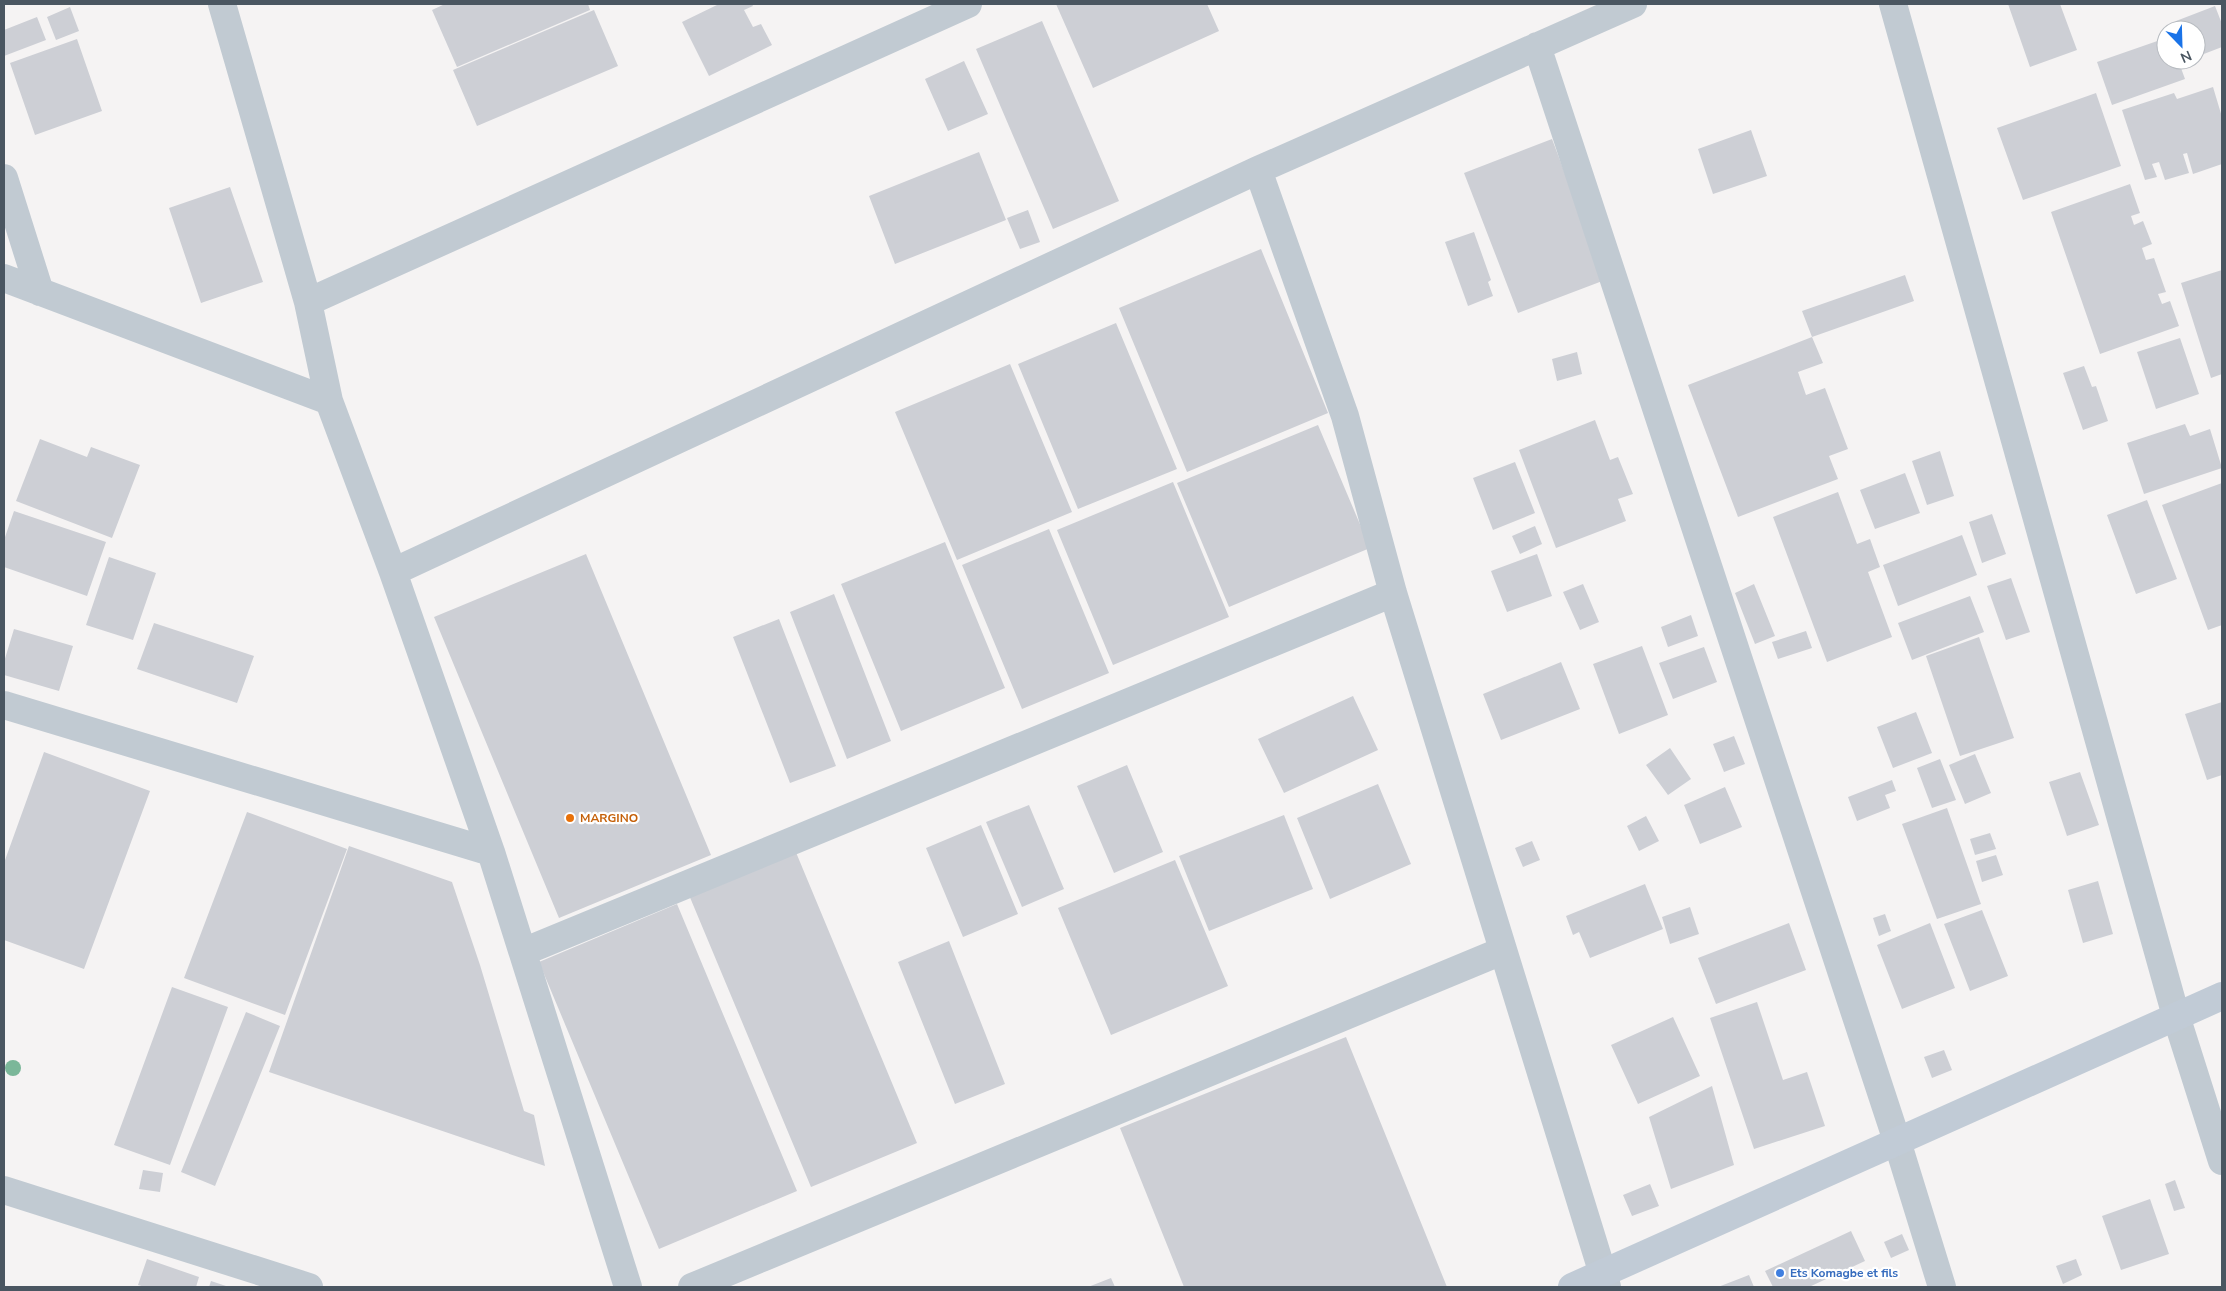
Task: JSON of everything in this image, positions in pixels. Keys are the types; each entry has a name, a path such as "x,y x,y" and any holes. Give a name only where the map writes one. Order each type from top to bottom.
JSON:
{"street":[{"path":"222,4 308,302 329,401 393,572 491,852 628,1287"},
{"path":"308,302 968,4"},
{"path":"393,572 1258,170 1633,4"},
{"path":"1894,4 2176,1016 2222,1161"},
{"path":"1537,46 1897,1141 1942,1287"},
{"path":"1258,170 1345,416 1393,593 1605,1280"},
{"path":"4,178 40,292"},
{"path":"4,278 329,401"},
{"path":"523,952 1393,593"},
{"path":"4,705 491,852"},
{"path":"692,1287 1502,951"},
{"path":"1572,1287 1605,1280 1897,1141 2222,996"},
{"path":"4,1190 309,1287"}],"building":[{"path":"445,4 588,4 590,10 457,67 432,10"},
{"path":"719,4 752,4 753,6 744,10 753,27 761,24 772,45 709,76 682,22"},
{"path":"1056,4 1207,4 1219,31 1093,88"},
{"path":"2008,4 2060,4 2077,50 2030,67"},
{"path":"2215,6 2222,24 2222,47 2206,53 2206,20 2179,20"},
{"path":"70,7 79,31 56,40 47,17"},
{"path":"594,10 618,66 477,126 453,70"},
{"path":"37,17 46,40 4,56 4,30"},
{"path":"1042,21 1119,201 1053,229 976,49"},
{"path":"77,39 102,111 35,135 10,63"},
{"path":"2156,41 2156,70 2182,70 2185,79 2112,105 2097,62"},
{"path":"964,61 988,114 948,131 925,79"},
{"path":"2213,87 2222,117 2222,164 2193,174 2187,153 2183,154 2189,173 2165,180 2159,162 2152,164 2157,177 2145,180 2122,110 2174,93 2177,99"},
{"path":"2096,93 2121,166 2023,200 1997,128"},
{"path":"1751,130 1767,176 1713,194 1698,149"},
{"path":"1552,139 1605,280 1518,313 1464,173"},
{"path":"979,152 1006,220 895,264 869,196"},
{"path":"2130,184 2140,213 2131,216 2134,225 2143,221 2152,244 2142,248 2146,260 2154,258 2166,292 2158,294 2162,304 2170,301 2179,326 2100,354 2051,212"},
{"path":"230,187 263,282 201,303 169,208"},
{"path":"1028,210 1040,242 1020,249 1007,218"},
{"path":"1474,232 1491,280 1488,282 1493,296 1468,306 1445,242"},
{"path":"1261,249 1328,413 1187,472 1119,308"},
{"path":"2222,270 2222,374 2211,378 2181,283"},
{"path":"1905,275 1914,301 1812,337 1802,311"},
{"path":"1116,323 1177,469 1078,509 1018,364"},
{"path":"1812,337 1823,363 1798,372 1806,395 1825,388 1848,449 1829,456 1838,479 1738,517 1688,385"},
{"path":"2180,338 2199,394 2156,409 2137,352"},
{"path":"1577,352 1582,374 1557,381 1552,359"},
{"path":"1010,364 1072,512 957,560 895,412"},
{"path":"2084,366 2092,387 2096,386 2108,421 2083,430 2063,373"},
{"path":"1595,420 1610,460 1618,457 1633,494 1618,499 1626,521 1556,548 1519,450"},
{"path":"2185,424 2190,436 2210,429 2222,468 2144,494 2127,443"},
{"path":"1318,425 1370,548 1229,607 1177,483"},
{"path":"40,439 87,457 91,447 140,465 112,538 16,501"},
{"path":"1940,451 1954,496 1927,505 1912,461"},
{"path":"1515,462 1535,513 1493,530 1473,478"},
{"path":"1905,473 1920,513 1875,529 1860,490"},
{"path":"1173,482 1229,617 1113,665 1057,530"},
{"path":"2222,483 2222,625 2208,630 2162,505"},
{"path":"1838,492 1857,544 1870,539 1880,567 1868,572 1892,637 1827,662 1773,517"},
{"path":"2147,500 2177,579 2136,594 2107,515"},
{"path":"14,511 106,542 87,596 4,567 4,540"},
{"path":"1992,514 2006,554 1982,563 1969,522"},
{"path":"1535,526 1542,544 1520,554 1512,536"},
{"path":"1049,529 1109,673 1022,709 962,565"},
{"path":"1962,535 1977,575 1898,606 1883,565"},
{"path":"945,542 1005,688 901,731 841,584"},
{"path":"586,554 711,855 559,918 434,617"},
{"path":"1537,554 1552,596 1507,612 1491,571"},
{"path":"109,557 156,573 133,640 86,625"},
{"path":"2011,578 2030,632 2006,640 1987,586"},
{"path":"1583,584 1599,622 1580,630 1563,592"},
{"path":"1754,584 1775,636 1755,644 1735,593"},
{"path":"834,594 891,741 847,759 790,612"},
{"path":"1970,596 1984,632 1912,660 1898,623"},
{"path":"1691,615 1698,636 1668,647 1661,627"},
{"path":"779,619 836,766 790,783 733,637"},
{"path":"154,623 254,656 237,703 137,669"},
{"path":"14,629 73,646 59,691 4,675 4,662"},
{"path":"1806,631 1812,648 1778,659 1772,642"},
{"path":"1979,637 2014,738 1960,756 1926,656"},
{"path":"1642,646 1668,715 1619,734 1593,664"},
{"path":"1704,647 1717,682 1673,699 1659,663"},
{"path":"1561,662 1580,709 1501,740 1483,694"},
{"path":"1353,696 1378,750 1284,793 1258,739"},
{"path":"2222,702 2222,775 2207,780 2185,714"},
{"path":"1916,712 1932,753 1893,768 1877,727"},
{"path":"1734,736 1745,764 1724,772 1713,744"},
{"path":"1670,748 1691,779 1668,795 1646,765"},
{"path":"44,752 150,791 84,969 4,940 4,863"},
{"path":"1975,754 1991,793 1965,804 1949,765"},
{"path":"1940,759 1956,800 1932,808 1917,768"},
{"path":"1127,765 1163,852 1114,873 1077,786"},
{"path":"2080,772 2099,825 2067,836 2049,782"},
{"path":"1892,780 1896,791 1885,795 1890,808 1857,821 1848,797"},
{"path":"1378,784 1411,864 1330,899 1297,818"},
{"path":"1725,787 1742,827 1700,844 1684,805"},
{"path":"1029,805 1064,889 1022,907 986,822"},
{"path":"1947,808 1981,904 1937,919 1902,824"},
{"path":"247,812 347,849 285,1015 184,978"},
{"path":"1284,815 1313,889 1209,931 1179,856"},
{"path":"1646,816 1659,841 1639,851 1627,826"},
{"path":"981,825 1018,914 963,937 926,848"},
{"path":"1990,833 1996,849 1975,855 1970,839"},
{"path":"1532,841 1540,860 1523,867 1515,848"},
{"path":"349,846 452,882 480,965 524,1111 534,1115 545,1166 269,1072"},
{"path":"795,850 917,1143 811,1187 689,895"},
{"path":"1996,855 2003,875 1982,882 1976,861"},
{"path":"1175,860 1228,986 1111,1035 1058,908"},
{"path":"2098,881 2113,934 2083,943 2068,890"},
{"path":"1645,884 1663,929 1590,958 1579,932 1573,935 1566,916"},
{"path":"677,904 797,1191 659,1249 539,962"},
{"path":"1690,907 1699,934 1670,944 1662,917"},
{"path":"1982,910 2008,976 1970,991 1944,924"},
{"path":"1885,914 1891,931 1879,936 1873,918"},
{"path":"1789,923 1806,970 1716,1004 1698,958"},
{"path":"1930,923 1955,988 1902,1009 1877,945"},
{"path":"949,941 1005,1084 955,1104 898,962"},
{"path":"172,987 228,1007 170,1165 114,1145"},
{"path":"1757,1002 1783,1080 1807,1072 1825,1126 1754,1149 1710,1018"},
{"path":"246,1012 280,1026 215,1186 181,1172"},
{"path":"1673,1017 1700,1076 1638,1104 1611,1045"},
{"path":"1346,1037 1447,1287 1184,1287 1120,1128"},
{"path":"1944,1050 1952,1070 1932,1078 1924,1057"},
{"path":"1712,1086 1734,1165 1671,1189 1649,1117"},
{"path":"143,1170 163,1173 160,1192 139,1189"},
{"path":"2175,1180 2185,1208 2174,1211 2165,1184"},
{"path":"1650,1184 1659,1206 1632,1216 1623,1195"},
{"path":"2150,1199 2169,1254 2121,1270 2102,1216"},
{"path":"1851,1231 1865,1261 1809,1287 1773,1287 1765,1271"},
{"path":"1902,1234 1909,1250 1891,1258 1884,1242"},
{"path":"147,1259 199,1277 196,1287 145,1287 138,1285"},
{"path":"2076,1259 2082,1275 2063,1284 2056,1266"},
{"path":"1749,1275 1754,1287 1718,1287"},
{"path":"1111,1278 1115,1287 1088,1287"},
{"path":"211,1281 229,1287 209,1287"}],"place":[{"name":"MARGINO","path":"570,818"},
{"name":"Ets Komagbe et fils","path":"1780,1273"}]}
